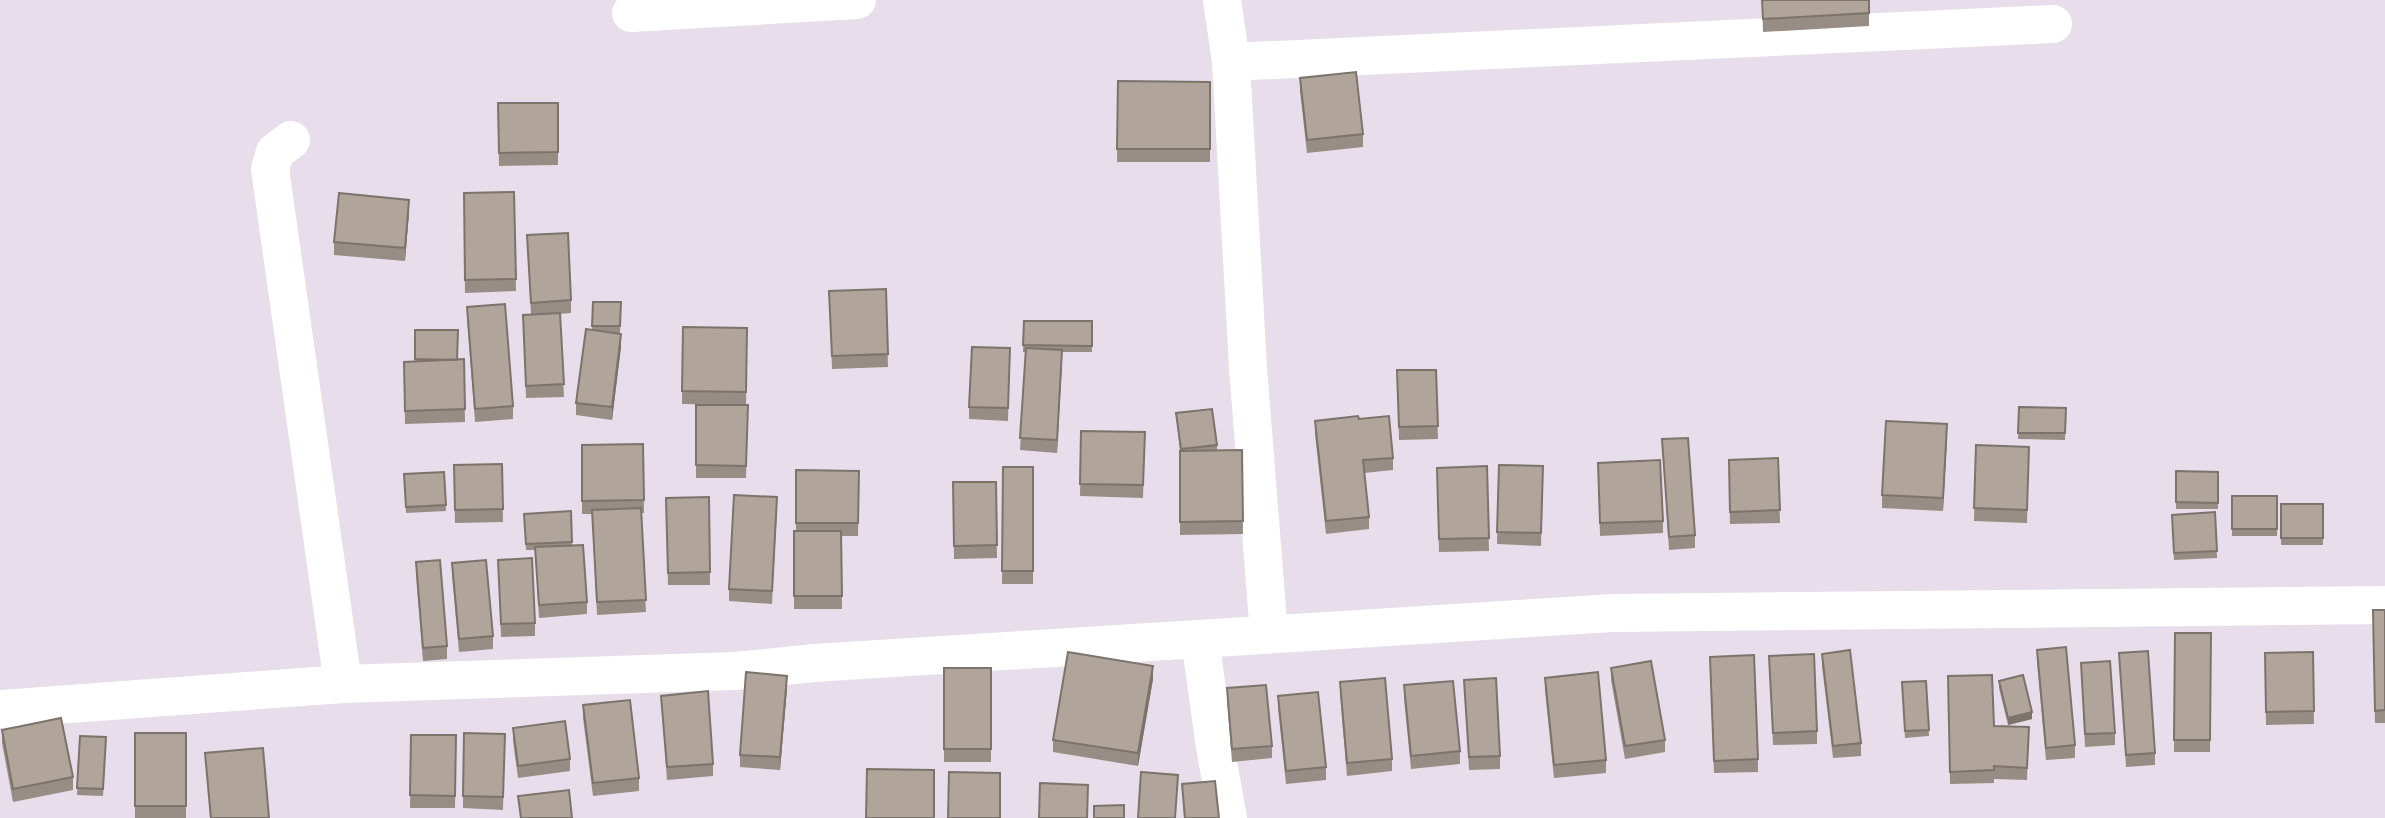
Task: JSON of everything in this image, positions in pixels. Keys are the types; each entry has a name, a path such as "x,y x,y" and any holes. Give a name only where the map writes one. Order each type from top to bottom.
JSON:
{"street":[{"path":"631,13 857,0"},
{"path":"1222,0 1231,62 1248,368 1269,634"},
{"path":"1231,62 2053,24"},
{"path":"290,140 275,152 270,169 343,684"},
{"path":"0,709 343,684 735,671 814,663 1614,613 2385,605"},
{"path":"1200,639 1214,747 1228,818"}],"building":[{"path":"1762,0 1869,0 1869,13 1763,19"},
{"path":"1356,72 1363,134 1307,140 1300,78"},
{"path":"1118,81 1210,82 1210,149 1117,149"},
{"path":"498,103 558,103 558,152 499,153"},
{"path":"514,192 516,279 465,280 464,193"},
{"path":"339,193 409,200 405,248 334,242"},
{"path":"568,233 571,300 531,303 527,235"},
{"path":"886,289 888,354 832,356 829,291"},
{"path":"593,302 621,302 620,326 592,326"},
{"path":"505,304 513,406 475,409 467,307"},
{"path":"560,313 564,384 526,386 523,315"},
{"path":"1024,321 1092,321 1092,346 1023,345"},
{"path":"683,327 747,328 746,392 682,391"},
{"path":"586,329 621,334 612,407 576,403"},
{"path":"415,330 458,330 457,360 415,359"},
{"path":"972,347 1010,348 1008,408 969,407"},
{"path":"1026,348 1062,350 1057,440 1020,438"},
{"path":"464,359 465,409 405,411 404,362"},
{"path":"1397,370 1436,370 1438,426 1399,427"},
{"path":"696,405 748,405 746,466 696,465"},
{"path":"2019,407 2066,408 2065,433 2018,433"},
{"path":"1212,409 1217,445 1181,449 1176,413"},
{"path":"1358,416 1359,419 1389,416 1393,458 1363,460 1369,517 1326,521 1315,421"},
{"path":"1886,421 1947,424 1943,498 1882,495"},
{"path":"1081,431 1145,432 1143,485 1080,484"},
{"path":"1688,438 1695,535 1669,537 1662,439"},
{"path":"643,444 644,500 582,501 582,445"},
{"path":"1976,445 2029,447 2027,510 1974,508"},
{"path":"1242,450 1243,521 1180,522 1180,451"},
{"path":"1778,458 1780,510 1730,512 1729,460"},
{"path":"1660,460 1663,521 1600,523 1598,463"},
{"path":"502,464 503,509 455,510 454,465"},
{"path":"1499,465 1543,466 1541,533 1497,532"},
{"path":"1487,466 1489,538 1439,539 1437,468"},
{"path":"1003,467 1033,467 1033,571 1002,571"},
{"path":"796,470 859,471 858,523 796,523"},
{"path":"2176,471 2218,472 2218,503 2176,502"},
{"path":"444,472 446,505 406,507 404,474"},
{"path":"953,482 996,482 997,545 954,546"},
{"path":"734,495 777,497 772,591 729,589"},
{"path":"2232,496 2277,496 2277,529 2232,529"},
{"path":"709,497 710,572 668,573 666,498"},
{"path":"2281,504 2323,504 2323,538 2281,538"},
{"path":"641,508 646,600 597,602 592,510"},
{"path":"571,511 572,542 526,544 524,514"},
{"path":"2215,512 2217,551 2174,553 2172,515"},
{"path":"794,531 841,531 842,596 794,596"},
{"path":"583,545 587,602 539,605 535,547"},
{"path":"532,558 535,623 501,624 498,560"},
{"path":"440,560 447,646 423,648 416,562"},
{"path":"486,560 493,636 459,639 452,563"},
{"path":"2373,610 2385,610 2385,710 2375,711"},
{"path":"2175,633 2211,633 2210,740 2174,740"},
{"path":"2066,647 2075,745 2046,748 2037,650"},
{"path":"1850,650 1861,743 1833,746 1822,654"},
{"path":"2148,651 2155,753 2126,755 2119,653"},
{"path":"1068,652 1153,666 1138,753 1053,740"},
{"path":"2313,652 2314,711 2266,712 2265,653"},
{"path":"1814,654 1817,731 1773,733 1769,656"},
{"path":"1754,655 1758,759 1714,761 1710,657"},
{"path":"1651,661 1665,740 1625,746 1611,668"},
{"path":"2110,661 2115,733 2085,734 2081,663"},
{"path":"944,668 991,668 991,749 944,749"},
{"path":"746,672 787,676 780,757 740,755"},
{"path":"1598,672 1606,760 1554,765 1545,678"},
{"path":"1992,675 1994,726 2029,727 2027,768 1994,766 1994,770 1950,772 1948,676"},
{"path":"2023,675 2032,712 2008,718 1999,681"},
{"path":"1385,678 1392,759 1347,763 1340,682"},
{"path":"1496,678 1500,756 1469,757 1464,680"},
{"path":"1453,681 1460,751 1411,756 1404,685"},
{"path":"1926,681 1929,730 1905,731 1902,682"},
{"path":"1266,685 1272,746 1232,749 1227,688"},
{"path":"708,691 713,764 667,767 661,696"},
{"path":"1318,692 1326,767 1286,771 1278,696"},
{"path":"630,700 639,778 593,783 583,705"},
{"path":"61,718 73,777 13,789 2,730"},
{"path":"565,721 570,759 518,766 513,728"},
{"path":"135,733 186,733 186,806 135,806"},
{"path":"464,733 505,734 503,797 463,796"},
{"path":"411,735 456,735 455,796 410,795"},
{"path":"80,736 106,737 103,789 77,788"},
{"path":"263,748 269,818 211,818 205,753"},
{"path":"867,769 934,770 934,818 866,818"},
{"path":"949,772 1000,773 1000,818 948,818"},
{"path":"1141,772 1178,775 1175,818 1138,818"},
{"path":"1215,781 1219,818 1185,818 1182,784"},
{"path":"1040,783 1088,785 1087,818 1039,818"},
{"path":"569,790 572,818 521,818 518,796"},
{"path":"1124,805 1124,818 1094,818 1094,806"}]}
